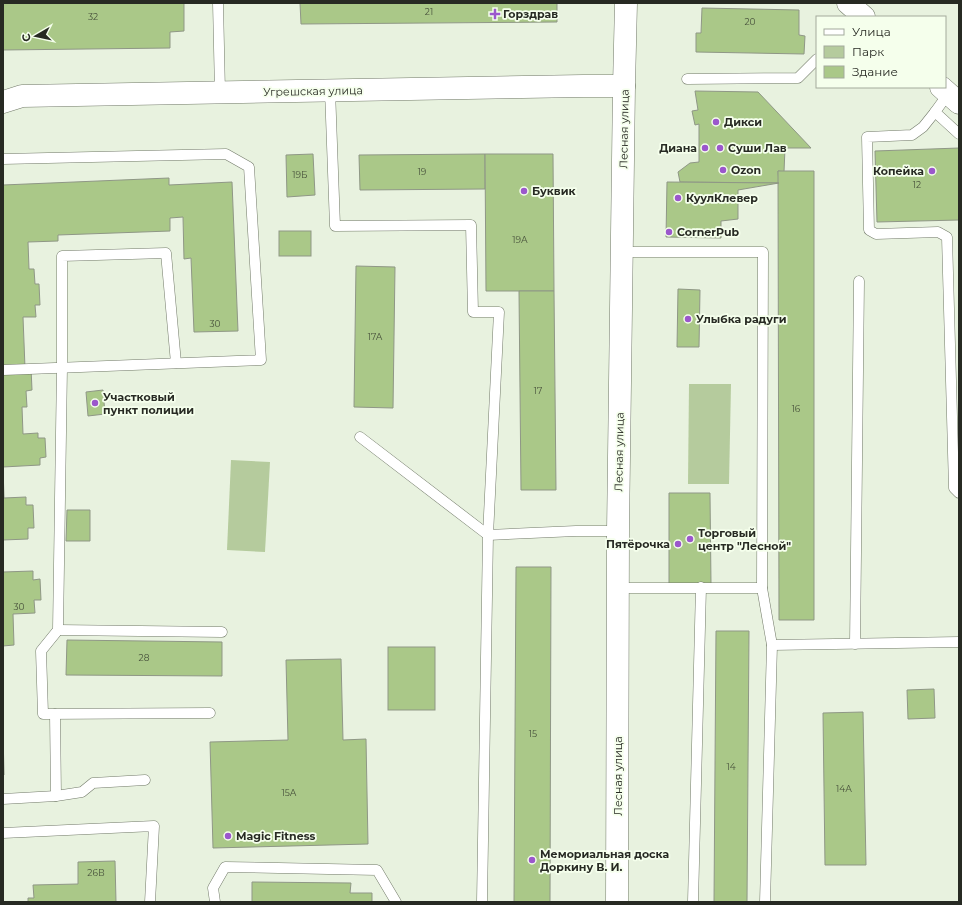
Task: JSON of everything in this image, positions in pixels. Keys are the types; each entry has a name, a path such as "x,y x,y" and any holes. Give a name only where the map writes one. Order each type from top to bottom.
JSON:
{"street":[{"name":"Лесная улица","path":"617,902 618,531 621,252 626,3"},
{"name":"Угрешская улица","path":"3,102 22,96 624,86"}],"lane":[{"path":"218,3 220,92"},
{"path":"687,79 798,78 816,60"},
{"path":"330,90 335,226 472,225 473,312 499,312 488,535 482,902"},
{"path":"949,95 923,126 912,135 867,137 869,230 876,234 938,232 947,237 954,488 959,493"},
{"path":"934,112 959,134"},
{"path":"3,159 226,154 249,167 261,360 3,370"},
{"path":"621,252 763,252 762,588 772,645 765,902"},
{"path":"176,363 166,253 62,256 58,630 41,651 43,714 210,713"},
{"path":"854,644 859,281"},
{"path":"360,437 488,535 618,531"},
{"path":"693,902 701,587"},
{"path":"619,588 762,588"},
{"path":"58,630 222,632"},
{"path":"772,645 959,642"},
{"path":"55,714 56,796"},
{"path":"3,798 56,796 82,792 93,783 145,780"},
{"path":"3,833 154,826 150,902"},
{"path":"215,902 213,888 225,867 377,870 396,902"}],"green space":[{"path":"689,384 731,384 729,484 688,484"},
{"path":"231,460 270,462 265,552 227,550"}],"building":[{"path":"3,3 184,3 184,31 170,32 170,48 3,50"},
{"path":"300,3 557,3 557,22 301,24"},
{"path":"702,8 799,10 799,35 805,36 804,54 696,52 696,33 701,33"},
{"path":"695,91 758,92 811,148 785,148 784,172 778,171 779,183 680,182 678,172 690,163 699,162 699,124 695,125 692,111 698,110"},
{"path":"959,148 959,220 877,222 875,151"},
{"path":"313,154 315,195 287,197 286,155"},
{"path":"485,154 485,189 360,190 359,155"},
{"path":"485,154 553,154 554,291 486,291"},
{"path":"778,171 814,171 814,620 779,620"},
{"path":"169,178 169,185 232,182 238,331 194,332 191,258 184,259 183,217 170,218 170,231 58,235 58,241 28,242 29,269 34,269 35,284 39,284 40,305 35,305 36,317 23,317 25,368 31,368 32,390 26,391 27,407 22,407 23,434 38,433 38,438 45,438 46,457 40,458 40,465 3,467 3,185"},
{"path":"667,182 779,183 738,190 738,219 721,221 721,238 666,237"},
{"path":"279,231 311,231 311,256 279,256"},
{"path":"356,266 395,267 393,408 354,407"},
{"path":"678,289 700,290 699,347 677,347"},
{"path":"519,291 554,291 556,490 521,490"},
{"name":"Участковый пункт полиции","path":"103,390 105,414 88,416 86,392"},
{"path":"3,468 4,498 26,497 26,505 33,505 34,528 28,528 28,539 3,540"},
{"name":"Торговый центр \"Лесной\"","path":"669,493 710,493 711,584 669,584"},
{"path":"67,510 90,510 90,541 66,541"},
{"path":"516,567 551,567 550,902 514,902"},
{"path":"33,571 33,580 40,579 41,600 34,600 35,613 13,614 14,645 3,646 3,572"},
{"path":"716,631 749,631 747,902 714,902"},
{"path":"67,640 222,642 222,676 66,675"},
{"path":"388,647 435,647 435,710 388,710"},
{"path":"341,659 343,740 366,739 368,844 213,848 210,742 288,740 286,660"},
{"path":"934,689 935,718 908,719 907,690"},
{"path":"863,712 866,865 825,865 823,713"},
{"path":"3,732 4,775 3,775"},
{"path":"115,861 116,902 28,902 28,898 34,898 33,885 78,884 78,862"},
{"path":"252,882 351,883 350,893 372,893 372,902 252,902"}],"place":[{"name":"Горздрав","path":"495,14"},
{"name":"Дикси","path":"716,122"},
{"name":"Диана","path":"705,148"},
{"name":"Суши Лав","path":"720,148"},
{"name":"Ozon","path":"723,170"},
{"name":"Копейка","path":"932,171"},
{"name":"Буквик","path":"524,191"},
{"name":"КуулКлевер","path":"678,198"},
{"name":"CornerPub","path":"669,232"},
{"name":"Улыбка радуги","path":"688,319"},
{"name":"Участковый пункт полиции","path":"95,403"},
{"name":"Торговый центр \"Лесной\"","path":"690,539"},
{"name":"Пятёрочка","path":"678,544"},
{"name":"Magic Fitness","path":"228,836"},
{"name":"Мемориальная доска Доркину В. И.","path":"532,860"}]}
